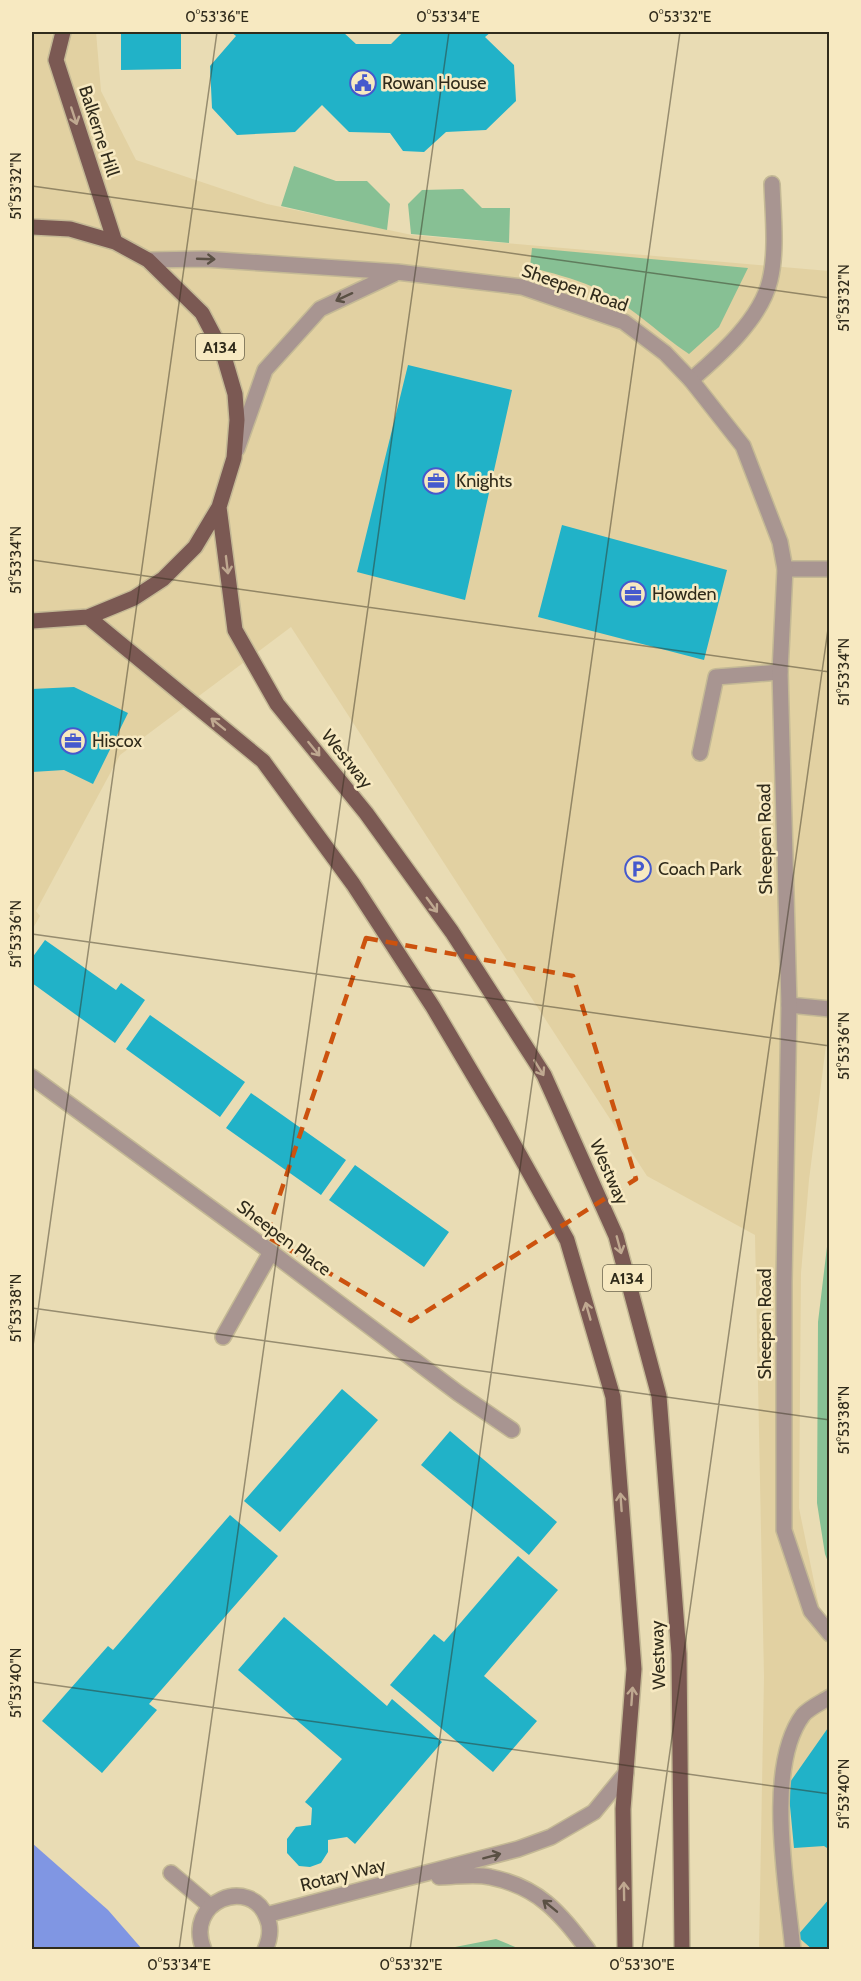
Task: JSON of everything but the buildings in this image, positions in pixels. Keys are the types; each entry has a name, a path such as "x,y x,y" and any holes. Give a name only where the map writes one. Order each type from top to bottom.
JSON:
{"main road":[{"name":"Balkerne Hill","path":"63,32 56,60 115,242"},
{"name":"A134","path":"32,227 70,229 115,242 148,260 202,313 223,353 235,394 237,420 234,458 219,507 195,547 163,579 134,598 87,617 32,621"},
{"name":"Westway","path":"219,507 235,630 277,704 366,813 452,932 544,1075 616,1236 659,1396 679,1654 682,1950"},
{"name":"Westway","path":"87,617 264,761 353,884 434,1007 567,1239 613,1397 634,1669 623,1809 625,1950"}],"street":[{"path":"691,380 747,324 765,294 770,281 772,264 772,184"},
{"name":"Sheepen Road","path":"148,260 204,259 397,272 522,287 624,322 664,353 691,380 743,446 780,542 785,569 780,672 789,1005 784,1281 784,1530 812,1611 830,1634"},
{"path":"234,458 265,370 320,309 397,272"},
{"path":"785,569 830,569"},
{"path":"700,753 716,677 780,672"},
{"path":"789,1005 830,1009"},
{"name":"Sheepen Place","path":"32,1077 271,1252 458,1393 512,1430"},
{"path":"223,1336 271,1252"},
{"path":"793,1950 782,1847 783,1773 788,1746 804,1714 830,1697"},
{"path":"415,1877 518,1849 551,1837 594,1812 626,1773"},
{"path":"171,1873 210,1906"},
{"path":"415,1877 489,1876 531,1890 562,1916 588,1950"},
{"name":"Rotary Way","path":"273,1913 415,1877"},
{"path":"204,1950 200,1939 203,1916 210,1906 220,1899 231,1896 243,1897 273,1913 265,1950"}],"highlighted area":[{"path":"366,938 573,976 636,1179 411,1321 266,1236"}],"shaded area":[{"path":"32,32 96,32 101,91 136,160 267,204 412,235 829,271 830,1045 826,1045 809,1180 801,1273 799,1508 819,1606 829,1633 829,1949 759,1949 764,1677 755,1235 647,1176 291,627 120,755 36,911 40,916 32,930"}],"green space":[{"path":"294,166 336,181 367,181 390,204 387,230 281,206"},
{"path":"463,189 482,208 510,208 509,243 411,234 408,204 422,190"},
{"path":"532,248 748,268 719,327 689,354 630,309 606,294 578,281 530,267"},
{"path":"829,1230 830,1560 828,1562 817,1503 818,1322"},
{"path":"496,1939 520,1949 445,1949"}],"water":[{"path":"32,1843 108,1910 142,1949 32,1949"}],"place":[{"name":"Rowan House","path":"363,83"},
{"name":"Knights","path":"436,481"},
{"name":"Howden","path":"633,594"},
{"name":"Hiscox","path":"73,741"},
{"name":"Coach Park","path":"638,869"}]}
